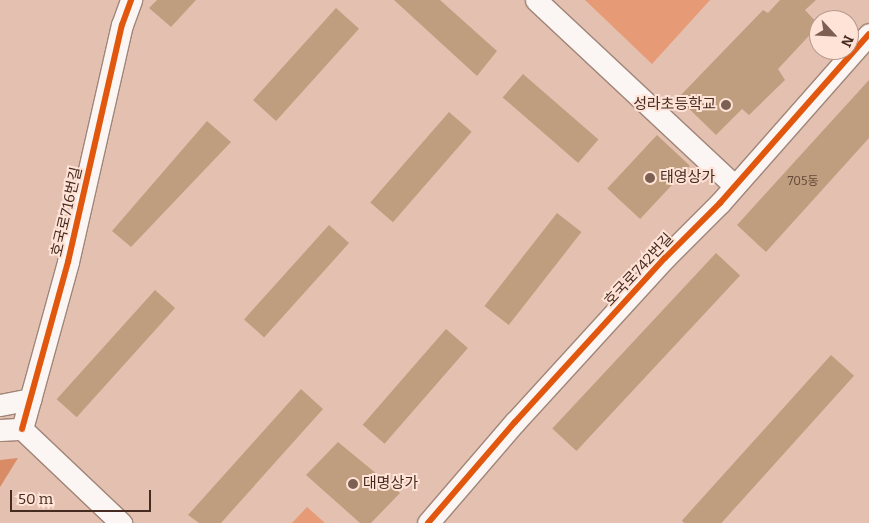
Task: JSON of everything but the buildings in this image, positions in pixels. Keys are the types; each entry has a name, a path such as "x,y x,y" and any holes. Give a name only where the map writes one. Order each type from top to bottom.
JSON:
{"street":[{"name":"호국로716번길","path":"22,428 68,262 122,25 130,0"},
{"path":"536,0 735,186"},
{"name":"호국로742번길","path":"428,523 515,422 665,258 735,186 869,34"},
{"path":"0,405 30,400"},
{"path":"0,430 22,428 121,523"}],"shaded area":[{"path":"585,0 710,0 652,64"},
{"path":"18,458 0,487 0,460"},
{"path":"307,507 325,523 292,523"}],"cycle path":[{"path":"22,429 68,262 122,25 131,0"},
{"path":"428,523 515,422 665,258 720,203 869,34"}],"place":[{"name":"성라초등학교","path":"726,105"},
{"name":"태영상가","path":"650,178"},
{"name":"대명상가","path":"353,484"}]}
